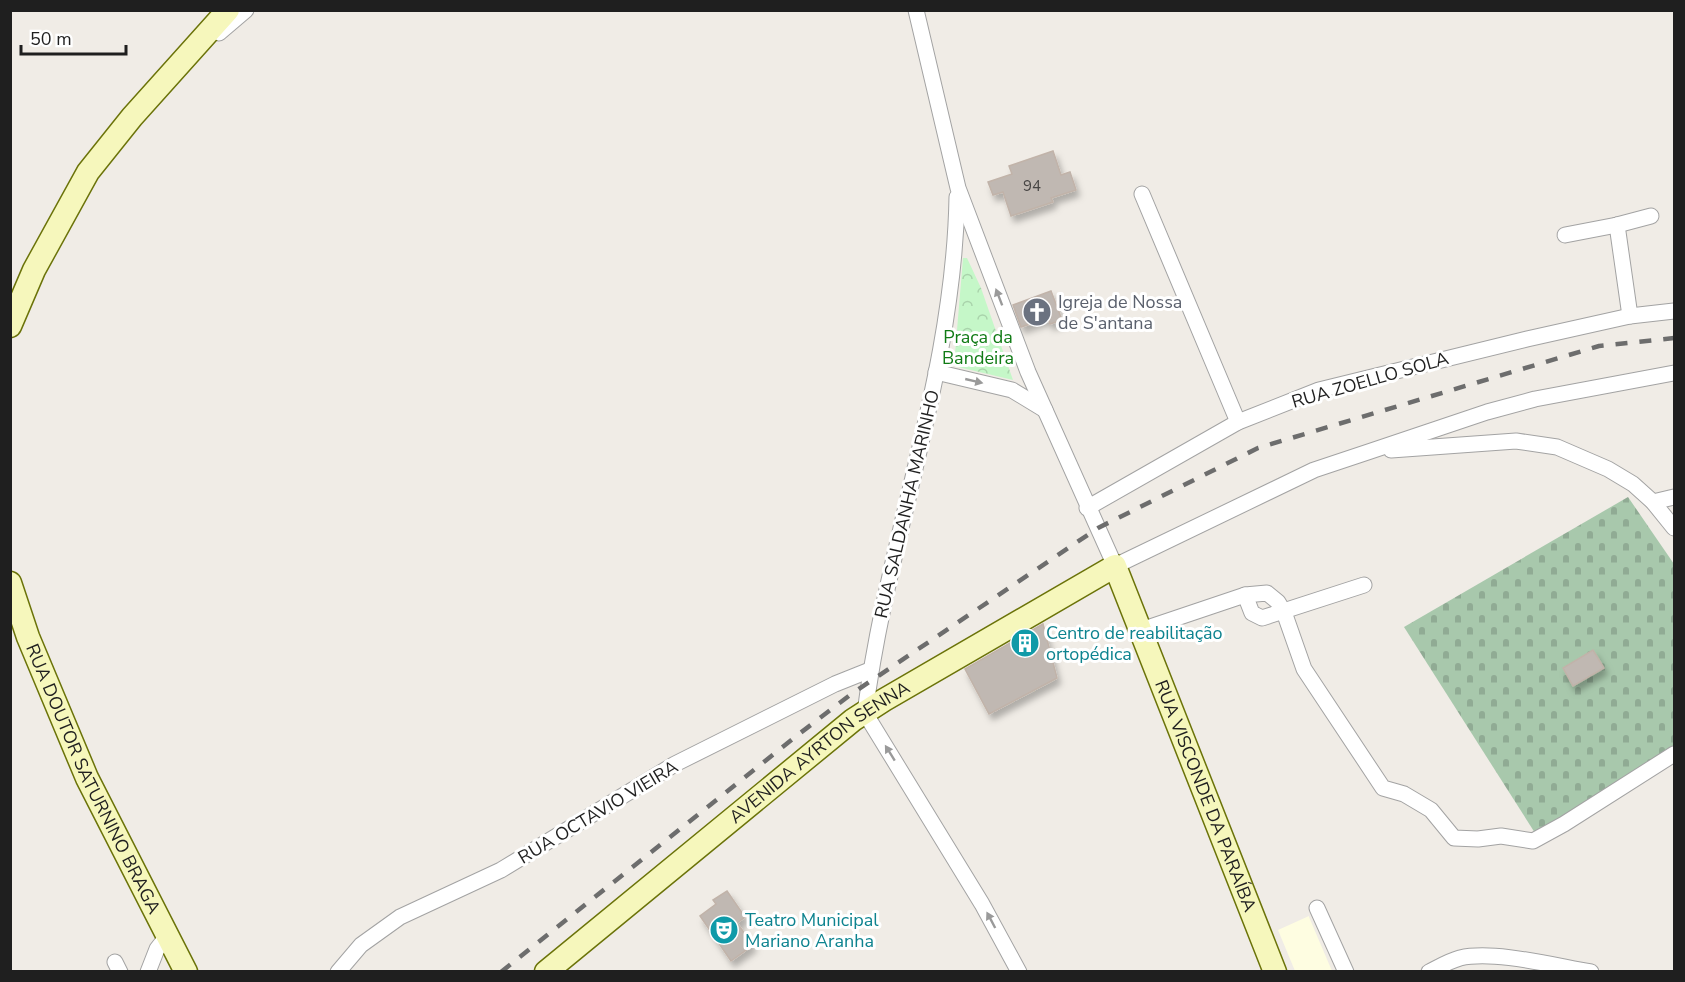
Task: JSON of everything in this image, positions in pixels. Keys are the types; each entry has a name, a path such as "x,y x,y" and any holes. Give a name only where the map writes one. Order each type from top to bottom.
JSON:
{"main road":[{"path":"12,317 55,230 88,172 132,117 228,10"},
{"name":"RUA VISCONDE DA PARAÍBA","path":"1115,566 1275,972"},
{"name":"AVENIDA AYRTON SENNA","path":"546,972 853,720 1115,566"},
{"name":"RUA DOUTOR SATURNINO BRAGA","path":"10,583 28,637 87,778 186,972"}],"street":[{"path":"170,77 246,10"},
{"path":"916,10 958,188"},
{"name":"RUA SALDANHA MARINHO","path":"865,713 870,670 936,372 953,272 958,188"},
{"name":"RUA VISCONDE DA PARAÍBA","path":"958,188 1028,372 1087,508 1115,566"},
{"path":"1142,194 1238,422"},
{"path":"1565,235 1651,216"},
{"path":"1617,225 1630,316"},
{"name":"RUA ZOELLO SOLA","path":"1087,508 1238,422 1319,390 1430,361 1630,316 1674,311"},
{"path":"936,372 1012,390 1045,410"},
{"path":"1012,390 1023,381 1028,372"},
{"path":"1115,566 1314,470 1487,412 1535,399 1674,373"},
{"path":"1368,452 1516,441 1539,443 1574,454 1608,469 1633,484 1653,501 1674,528"},
{"path":"1653,501 1674,497"},
{"path":"1245,595 1252,613 1258,618 1284,612 1364,585"},
{"path":"1141,630 1245,595 1267,593 1278,602 1284,612 1304,669 1383,788 1404,794 1431,810 1454,838 1478,840 1501,836 1533,841 1564,824 1674,754"},
{"name":"RUA OCTAVIO VIEIRA","path":"338,972 361,945 400,917 501,870 675,764 836,684 870,670"},
{"path":"865,713 982,903 1019,972"},
{"path":"1317,908 1346,972"},
{"path":"148,972 157,950 168,935"},
{"path":"1430,972 1458,959 1482,956 1591,972"}],"shaded area":[{"path":"1309,916 1332,971 1295,971 1278,930"}],"green space":[{"name":"Praça da Bandeira","path":"963,258 967,258 981,288 1013,380 954,366"},
{"path":"1628,497 1674,564 1674,746 1535,833 1404,627"}],"building":[{"path":"1053,151 1061,175 1070,172 1076,190 1051,198 1053,202 1011,216 1003,192 993,195 988,182 1012,174 1009,166"},
{"name":"Igreja de Nossa de S'antana","path":"1051,291 1062,320 1050,324 1048,318 1021,327 1013,305"},
{"name":"Centro de reabilitação ortopédica","path":"1043,624 1057,678 989,714 965,669"},
{"path":"1593,650 1604,668 1573,686 1563,668"},
{"name":"Teatro Municipal Mariano Aranha","path":"727,891 745,917 737,923 753,945 731,961 700,916 716,904 713,900"}],"railway":[{"path":"501,972 850,695 1098,528 1258,448 1599,346 1674,338"}],"place":[{"name":"Igreja de Nossa de S'antana","path":"1037,312"},
{"name":"Centro de reabilitação ortopédica","path":"1025,643"},
{"name":"Teatro Municipal Mariano Aranha","path":"724,930"}]}
